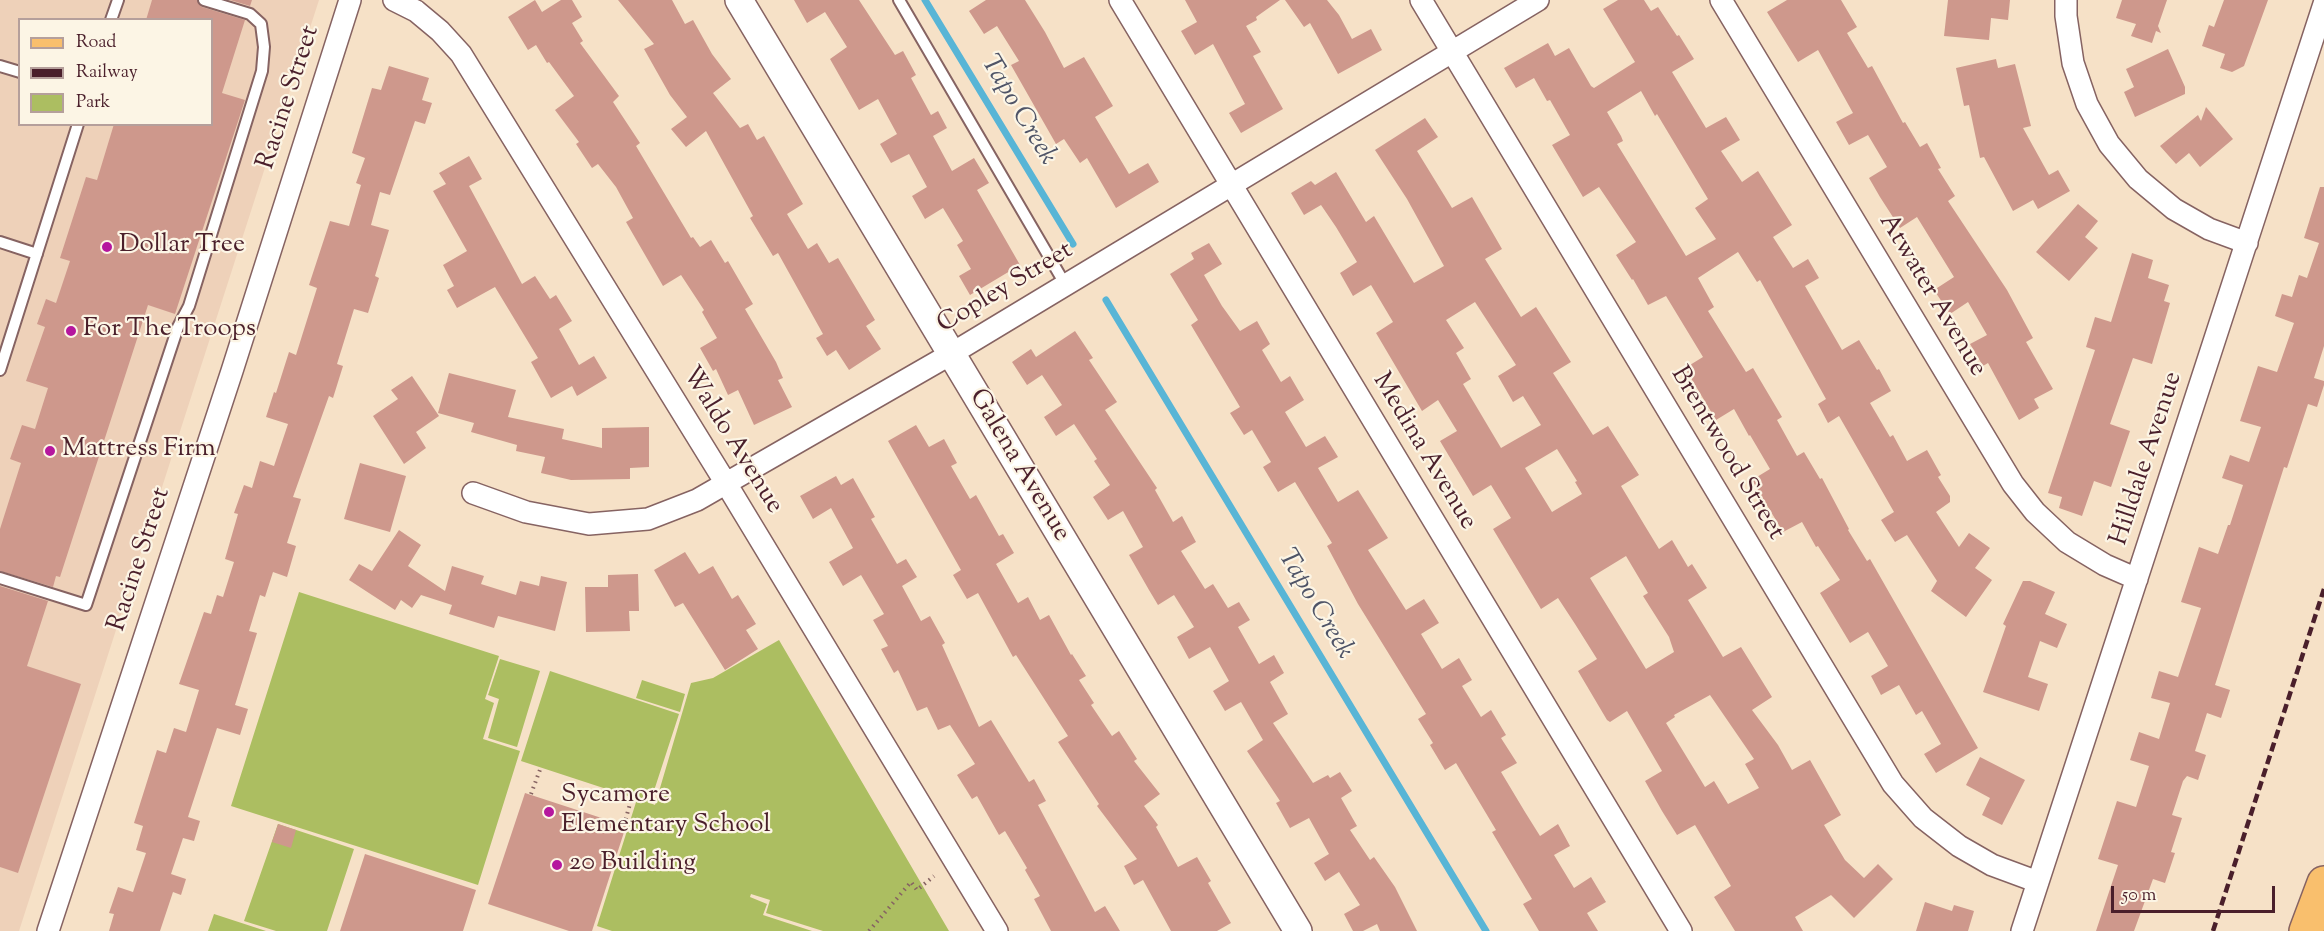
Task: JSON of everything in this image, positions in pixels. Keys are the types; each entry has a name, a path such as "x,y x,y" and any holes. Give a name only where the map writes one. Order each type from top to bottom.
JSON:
{"main road":[{"path":"2306,931 2324,883"}],"street":[{"name":"Racine Street","path":"48,931 232,371 350,0"},
{"name":"Waldo Avenue","path":"394,0 416,11 461,54 727,485 997,931"},
{"name":"Galena Avenue","path":"739,0 1298,931"},
{"name":"Medina Avenue","path":"1120,0 1681,931"},
{"name":"Brentwood Street","path":"1421,0 1893,784 1923,818 1959,846 1992,865 2038,882"},
{"name":"Copley Street","path":"473,493 526,512 589,524 648,519 697,500 727,485 951,354 1538,0"},
{"name":"Atwater Avenue","path":"1721,0 2013,484 2035,512 2067,542 2105,565 2137,579"},
{"path":"2066,0 2073,63 2087,104 2109,144 2138,179 2174,209 2209,229 2247,243"},
{"name":"Hilldale Avenue","path":"2022,931 2324,4"}],"lane":[{"path":"112,18 118,0"},
{"path":"0,578 86,604 178,327 189,306 262,71 264,47 261,24 250,14 204,0"},
{"path":"899,0 1065,284"},
{"path":"0,66 18,71"},
{"path":"1,366 77,126"},
{"path":"0,242 37,254"}],"path":[{"path":"531,794 541,767"},
{"path":"624,825 632,797"},
{"path":"869,931 911,882 916,890 934,876"}],"shaded area":[{"path":"0,0 319,0 19,931 0,931"}],"green space":[{"path":"299,592 499,656 485,699 494,703 483,739 520,751 478,885 231,806"},
{"path":"779,640 949,931 823,931 766,913 770,900 751,894 750,897 767,904 763,915 812,931 612,931 597,926 637,799 521,761 550,671 679,714 650,803 655,805 691,683 713,678"},
{"path":"500,659 540,671 517,747 488,738 499,699 488,695"},
{"path":"642,680 685,694 680,712 636,698"},
{"path":"278,824 354,849 327,931 276,931 244,921"},
{"path":"214,914 266,931 208,931"}],"building":[{"path":"152,0 197,0 202,7 245,20 222,93 245,100 175,314 148,305 60,577 56,576 53,587 0,571 0,529 21,463 10,459 22,425 35,429 48,388 26,381 45,327 37,324 46,299 56,303 70,261 60,258 86,177 97,180 113,126 213,126 213,18 147,18"},
{"path":"230,0 252,0 250,6"},
{"path":"535,0 542,12 561,0 572,0 582,17 572,23 583,41 580,43 619,96 613,102 640,143 636,146 691,238 693,237 700,247 711,240 725,263 728,261 753,304 745,309 776,362 783,378 778,380 792,407 754,425 738,390 728,395 716,369 713,371 700,348 717,338 702,312 704,310 681,275 663,286 626,222 633,218 616,187 598,164 592,168 576,144 579,142 555,110 574,96 549,62 547,63 536,45 528,50 508,17"},
{"path":"618,0 672,0 685,24 693,20 712,54 731,79 713,93 740,128 748,124 757,140 764,136 803,204 787,214 808,249 817,243 829,263 838,258 875,320 866,326 881,349 849,370 836,350 827,356 816,338 823,334 778,253 773,256 750,218 753,216 706,131 686,147 671,129 687,117 670,95 644,49 654,44"},
{"path":"794,0 859,0 895,55 903,51 916,75 911,78 931,115 938,111 947,128 933,136 952,171 974,158 989,183 977,190 1020,265 970,295 959,276 971,269 957,245 963,241 943,208 925,219 912,196 927,187 909,154 891,163 880,144 897,134 878,99 859,110 830,59 847,47 825,12 807,23"},
{"path":"986,0 1025,0 1064,68 1084,57 1113,106 1095,117 1129,174 1148,163 1159,182 1116,208 1087,158 1080,163 1064,139 1056,144 1011,65 1019,61 997,26 984,34 969,11"},
{"path":"1185,0 1280,0 1256,17 1257,20 1246,26 1261,52 1253,56 1283,109 1241,133 1229,113 1245,104 1213,44 1195,55 1181,31 1197,22"},
{"path":"1285,0 1327,0 1339,15 1352,39 1371,29 1382,50 1338,74 1310,23 1304,27"},
{"path":"1618,0 1644,0 1651,11 1658,7 1677,36 1679,35 1694,59 1672,72 1706,128 1726,117 1740,140 1721,151 1742,182 1758,171 1792,225 1773,237 1793,268 1808,259 1819,278 1805,286 1842,350 1859,340 1877,370 1879,369 1891,391 1870,403 1890,437 1893,435 1907,461 1927,450 1941,475 1938,477 1950,496 1950,502 1936,512 1959,547 1969,533 1990,548 1975,568 1992,580 1966,617 1931,591 1937,581 1907,535 1895,542 1881,520 1894,512 1839,416 1828,423 1818,404 1826,399 1760,280 1757,282 1738,252 1698,278 1714,307 1708,311 1746,372 1753,368 1782,417 1777,420 1797,456 1804,452 1820,479 1822,478 1848,530 1867,561 1870,559 1978,748 1936,773 1924,754 1941,744 1922,711 1916,715 1899,685 1881,695 1871,676 1888,666 1868,632 1850,643 1820,593 1840,580 1818,546 1816,547 1802,522 1783,532 1752,480 1770,469 1750,435 1734,409 1716,420 1685,368 1703,357 1666,296 1648,305 1616,255 1636,242 1599,187 1583,197 1552,145 1570,135 1550,100 1547,101 1534,78 1516,88 1504,68 1548,43 1555,56 1569,48 1594,88 1635,62 1603,9","holes":["1641,91 1655,116 1657,114 1708,199 1695,208 1716,239 1686,256 1617,144 1623,141 1607,112"]},
{"path":"1787,0 1841,0 1857,27 1847,33 1868,68 1872,66 1903,123 1905,122 1920,147 1927,143 1941,168 1938,169 1955,196 1948,201 2007,290 2033,338 2026,342 2053,389 2034,399 2039,408 2019,420 1988,363 1983,366 1970,344 1987,335 1968,302 1950,314 1934,290 1954,277 1917,217 1900,228 1869,178 1887,167 1868,135 1849,145 1836,122 1853,113 1818,50 1798,62 1767,12"},
{"path":"1948,0 2010,0 2008,20 1991,18 1989,40 1944,36"},
{"path":"2122,0 2167,0 2158,26 2161,33 2156,31 2152,43 2131,36 2136,24 2116,18"},
{"path":"2224,0 2268,0 2244,66 2232,72 2220,68 2225,54 2202,46 2209,25 2214,27"},
{"path":"2168,49 2185,87 2185,94 2135,117 2124,92 2134,87 2126,69"},
{"path":"1996,59 1998,68 2015,64 2031,126 2023,128 2049,175 2058,170 2070,191 2038,209 2033,200 2013,211 1984,157 1980,158 1969,105 1964,106 1956,68"},
{"path":"389,66 429,78 422,100 432,103 425,124 415,121 390,195 380,192 371,225 389,230 375,276 379,278 368,313 354,309 337,364 343,366 333,398 329,396 293,497 301,499 287,543 296,546 287,577 273,572 265,597 260,595 249,631 257,633 235,705 248,709 240,735 217,728 188,817 200,821 194,841 183,838 171,874 186,879 181,895 173,892 160,931 109,931 114,914 109,913 118,887 133,892 146,853 136,850 143,826 134,823 157,750 166,753 174,728 186,732 199,690 179,684 204,612 211,614 217,595 223,597 234,562 225,559 238,514 234,513 244,485 252,488 260,461 274,466 288,424 266,417 289,352 296,355 317,288 309,285 330,221 349,226 361,185 356,183 365,158 352,153 372,88 381,90"},
{"path":"2206,107 2233,139 2200,167 2189,153 2176,164 2160,146 2198,115 2201,121"},
{"path":"1425,118 1438,137 1417,151 1452,208 1472,197 1502,249 1485,259 1521,317 1536,307 1571,362 1553,373 1593,435 1608,426 1639,475 1621,486 1659,549 1672,540 1688,567 1692,564 1707,588 1688,600 1723,657 1741,647 1772,697 1752,710 1778,745 1792,770 1810,760 1841,815 1824,825 1845,860 1864,878 1878,864 1893,879 1854,918 1831,895 1795,917 1803,931 1735,931 1714,897 1731,886 1695,825 1677,835 1662,811 1645,781 1662,771 1627,711 1610,722 1607,720 1578,671 1597,659 1558,598 1541,609 1493,529 1511,518 1491,485 1473,496 1440,441 1457,431 1438,400 1422,411 1376,333 1393,322 1371,285 1353,296 1340,273 1357,262 1336,227 1321,205 1304,215 1291,193 1311,181 1315,185 1336,172 1366,222 1374,216 1414,283 1444,266 1407,199 1375,150","holes":["1475,302 1516,365 1498,376 1513,402 1523,396 1541,425 1501,448 1463,384 1471,379 1456,353 1464,348 1446,320","1557,449 1577,481 1575,482 1582,494 1552,512 1525,468","1626,556 1648,593 1643,596 1669,637 1674,652 1646,669 1590,578","1710,695 1754,759 1745,764 1759,788 1728,804 1714,781 1705,787 1666,723 1675,717 1674,715"]},
{"path":"469,156 482,179 469,186 522,284 535,276 550,299 556,295 572,321 559,329 579,365 594,356 607,378 577,396 572,386 551,398 531,362 538,358 495,287 457,308 447,290 454,286 443,265 467,251 433,191 446,184 439,173"},
{"path":"2320,187 2324,187 2324,346 2314,378 2324,381 2324,385 2317,407 2308,404 2287,468 2284,467 2215,685 2230,690 2221,718 2207,713 2195,751 2206,755 2198,780 2187,776 2183,781 2172,815 2182,818 2171,852 2175,853 2165,883 2153,879 2134,931 2096,931 2118,865 2098,859 2117,801 2136,807 2149,766 2130,760 2139,732 2159,739 2170,703 2151,698 2159,671 2178,677 2201,608 2181,602 2199,547 2218,554 2228,525 2230,525 2243,485 2222,478 2230,455 2249,462 2261,427 2240,421 2258,366 2277,372 2294,323 2275,316 2282,294 2292,297 2299,275 2307,278 2319,243 2304,238"},
{"path":"2078,204 2098,221 2085,237 2098,248 2069,281 2036,252"},
{"path":"1209,243 1222,264 1204,275 1222,306 1240,331 1257,321 1270,344 1262,350 1281,382 1290,376 1304,400 1285,412 1306,447 1325,436 1338,457 1318,468 1338,502 1358,490 1388,538 1368,550 1406,610 1424,599 1439,623 1421,634 1442,669 1459,658 1472,680 1462,686 1481,717 1491,710 1506,735 1501,738 1517,763 1501,772 1525,812 1540,836 1558,824 1570,846 1554,855 1574,888 1591,877 1606,902 1587,913 1598,931 1539,931 1523,904 1532,899 1492,832 1496,830 1456,763 1445,770 1430,745 1433,743 1418,719 1426,714 1358,604 1327,546 1332,543 1295,482 1278,492 1263,467 1271,462 1252,430 1244,435 1230,413 1240,407 1191,325 1198,320 1170,274 1194,259 1191,253"},
{"path":"2132,253 2153,260 2148,278 2169,285 2164,301 2170,303 2152,364 2133,358 2110,424 2130,431 2111,487 2094,481 2082,516 2059,508 2062,497 2048,493 2095,350 2086,347 2095,317 2111,322"},
{"path":"1075,331 1093,358 1089,360 1117,402 1105,410 1157,488 1155,490 1173,522 1182,516 1196,542 1181,551 1205,589 1213,584 1228,608 1239,602 1250,620 1238,627 1259,664 1274,655 1284,673 1270,682 1288,714 1273,723 1313,783 1340,772 1352,791 1341,798 1357,826 1350,830 1370,860 1374,857 1395,887 1417,931 1380,931 1377,924 1363,931 1353,931 1344,914 1360,905 1339,872 1325,881 1314,863 1329,854 1309,818 1290,828 1276,803 1280,801 1247,751 1263,740 1241,702 1225,711 1213,691 1229,681 1210,647 1189,659 1177,637 1194,627 1174,595 1158,605 1129,555 1143,547 1123,511 1108,520 1093,497 1110,485 1094,461 1097,459 1074,424 1056,436 1044,417 1062,405 1042,375 1027,385 1012,362 1031,349 1036,357"},
{"path":"449,373 516,390 508,417 564,429 562,439 602,448 602,428 649,427 649,467 630,468 630,479 571,480 541,473 545,457 516,451 517,445 471,432 474,423 438,413"},
{"path":"412,376 439,416 416,432 426,448 404,464 373,416 398,399 391,390"},
{"path":"916,425 929,447 944,439 957,463 951,466 970,499 976,495 999,536 1003,534 1014,553 996,564 1018,603 1028,597 1040,620 1049,615 1071,655 1086,676 1079,680 1094,703 1091,705 1112,736 1119,731 1137,759 1134,761 1160,794 1144,806 1158,825 1156,827 1178,867 1197,857 1211,881 1208,883 1231,923 1217,931 1171,931 1143,880 1134,885 1124,866 1137,859 1097,806 1099,804 1058,742 1068,736 1016,655 1013,657 978,593 967,599 953,575 961,570 888,441"},
{"path":"360,463 406,476 390,532 344,519"},
{"path":"836,476 841,485 853,478 875,517 871,519 897,564 906,559 917,577 902,586 921,621 930,616 945,643 942,645 979,727 991,720 1029,782 1034,779 1046,801 1038,805 1095,912 1105,906 1120,931 1051,931 1034,899 1040,896 1025,870 1027,868 1005,831 999,835 977,796 972,799 957,775 975,764 950,725 938,730 927,707 917,711 898,670 894,673 881,649 888,646 873,620 884,614 861,575 843,586 829,562 853,548 831,508 813,519 800,496"},
{"path":"399,530 421,545 408,566 445,591 452,566 484,576 481,584 516,595 520,581 539,586 541,576 567,582 555,631 498,616 494,628 449,614 452,605 421,595 412,608 401,600 395,610 349,580 359,564 372,571"},
{"path":"685,552 699,574 713,566 732,599 738,595 756,624 746,630 758,649 725,670 683,603 675,607 654,570"},
{"path":"638,574 639,611 629,611 630,631 586,632 585,587 608,587 608,575"},
{"path":"2023,581 2030,581 2055,592 2045,614 2067,624 2057,648 2040,641 2028,677 2048,684 2039,711 1983,692 2006,626 2003,624"},
{"path":"0,586 48,601 27,666 81,684 18,873 0,867"},
{"path":"1980,757 2025,780 2002,825 1982,815 1990,798 1966,785"},
{"name":"20 Building","path":"525,793 626,826 592,931 569,931 488,904"},
{"path":"278,824 296,830 291,848 272,842"},
{"path":"365,854 476,890 463,931 340,931"},
{"path":"1925,902 1952,911 1954,905 1974,911 1968,931 1916,931"}],"waterway":[{"name":"Tapo Creek","path":"925,0 1073,244"},
{"name":"Tapo Creek","path":"1106,300 1486,931"}],"railway":[{"path":"2213,931 2324,589"}],"place":[{"name":"Dollar Tree","path":"107,247"},
{"name":"For The Troops","path":"71,331"},
{"name":"Mattress Firm","path":"50,451"},
{"name":"Sycamore Elementary School","path":"549,812"},
{"name":"20 Building","path":"557,865"}]}
